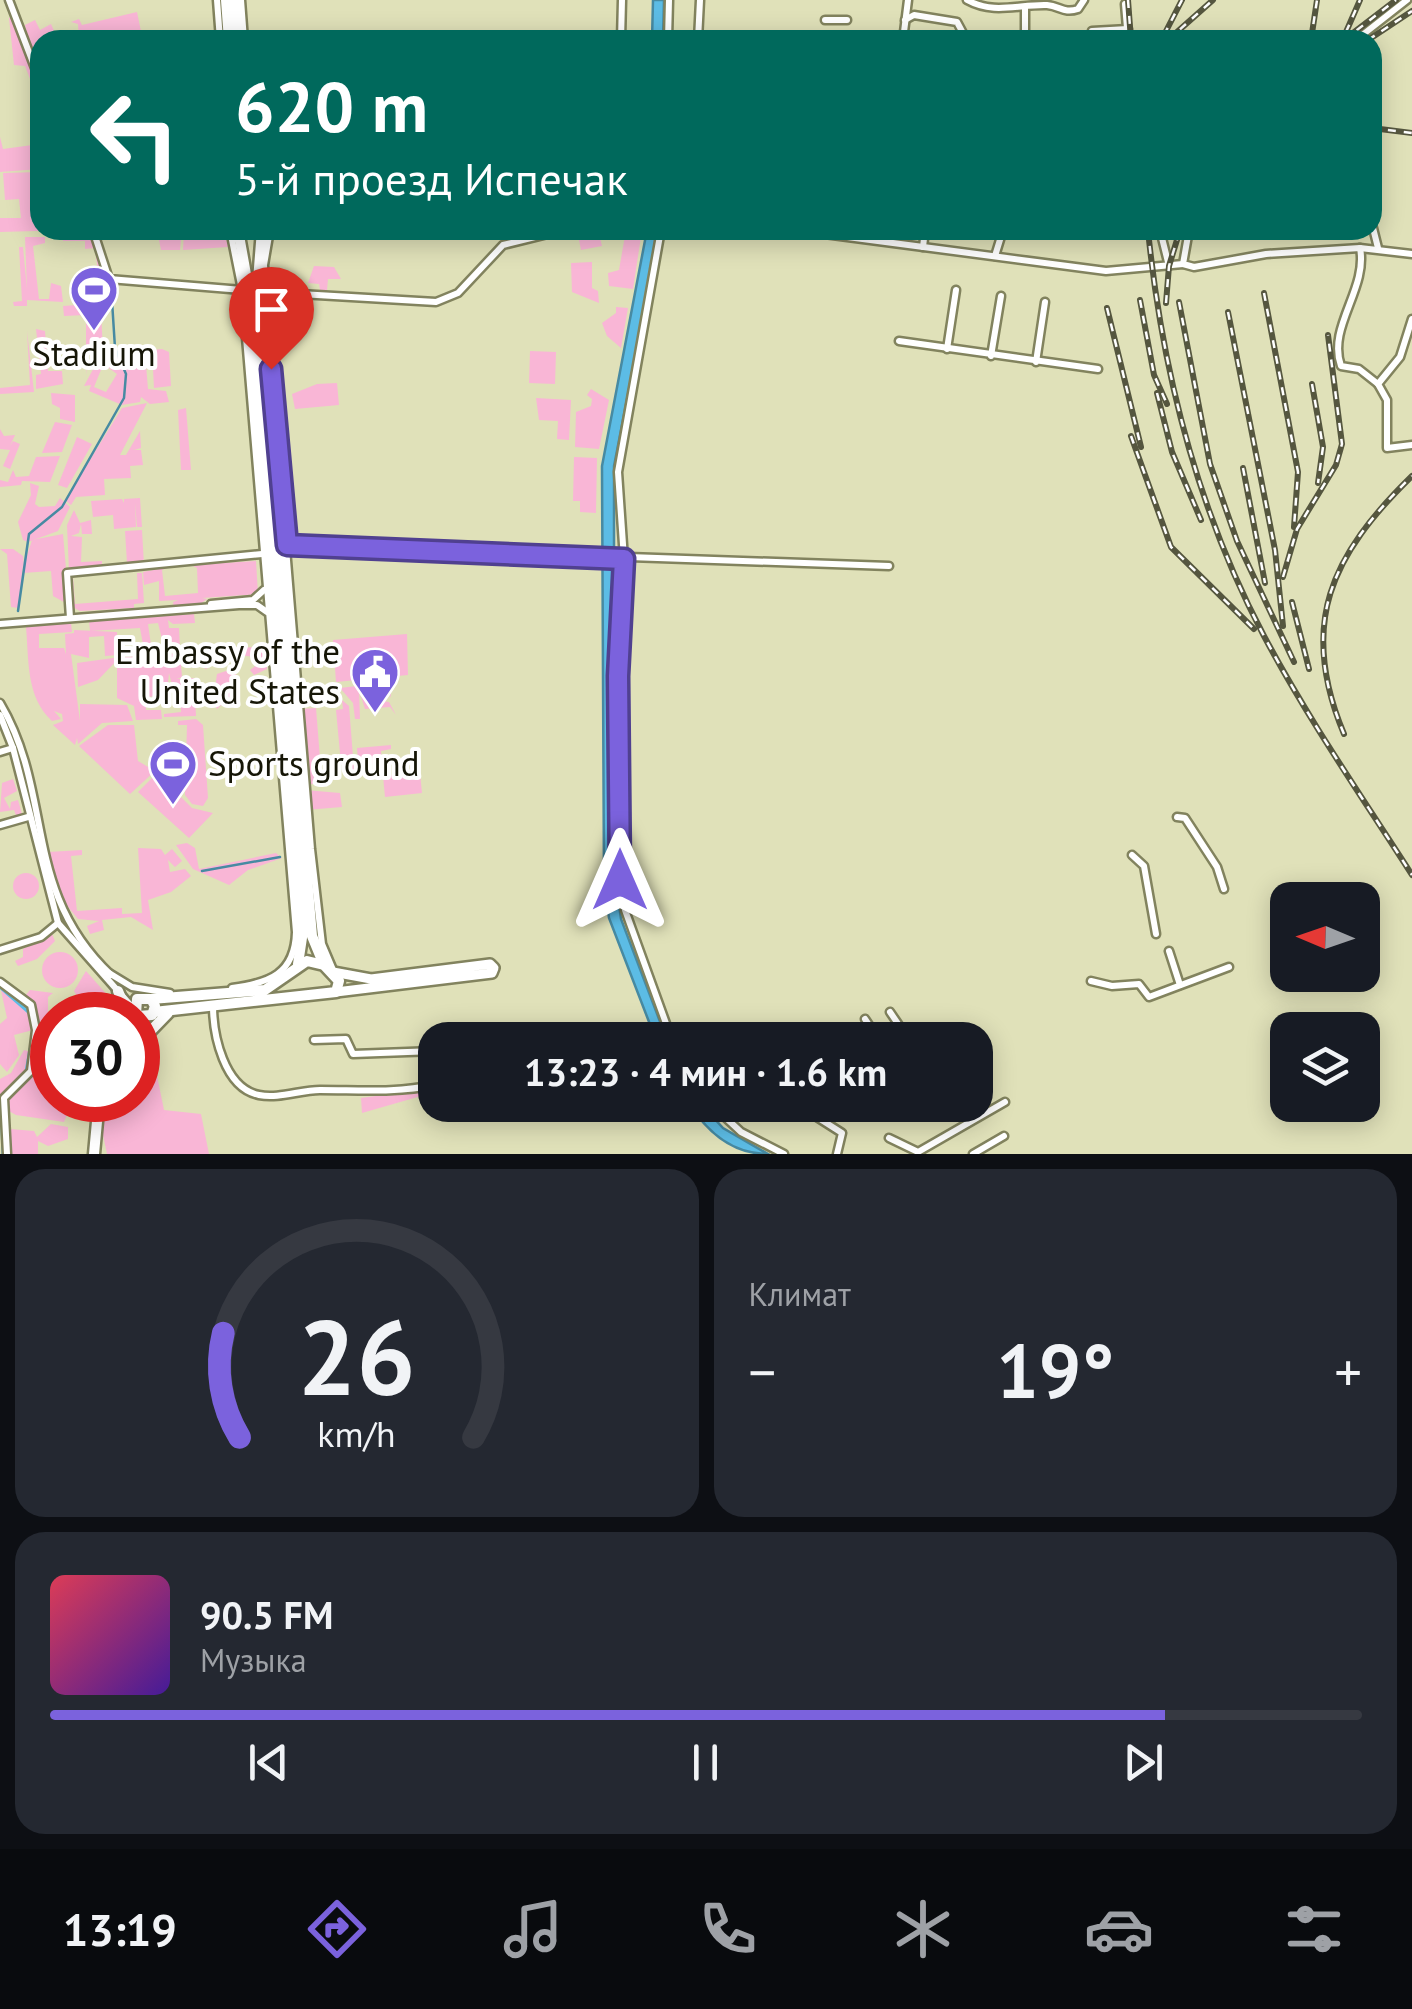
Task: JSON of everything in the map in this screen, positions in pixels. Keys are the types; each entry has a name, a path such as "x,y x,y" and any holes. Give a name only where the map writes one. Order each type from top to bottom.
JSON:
{"highway":[{"path":"226,0 228,30"},
{"path":"238,0 241,30"},
{"path":"160,1010 174,1001 257,992 286,980 298,964 303,942 255,310 237,240"},
{"path":"255,310 265,240"},
{"path":"271,557 288,570"},
{"path":"264,571 271,557"},
{"path":"160,999 212,1005 336,992 339,981 312,936 278,638 294,621"},
{"path":"291,880 300,900"},
{"path":"298,964 329,968"},
{"path":"286,980 289,998"},
{"path":"160,1017 174,1001"},
{"path":"91,1154 94,1122"}],"main road":[{"path":"329,968 370,979 462,973 336,992"}],"street":[{"path":"9,0 30,55"},
{"path":"217,0 219,30"},
{"path":"620,30 622,0"},
{"path":"668,30 669,0"},
{"path":"698,30 700,0"},
{"path":"904,30 908,0"},
{"path":"967,0 995,9 1046,5 1071,12 1084,0"},
{"path":"1369,30 1407,0"},
{"path":"1110,30 1128,29 1125,4"},
{"path":"1025,8 1025,30"},
{"path":"905,20 914,15 957,22 961,30"},
{"path":"825,20 847,20"},
{"path":"96,240 109,279 242,290"},
{"path":"235,240 242,290 255,310 287,545 319,927 329,968"},
{"path":"70,618 67,573 271,557 255,310 266,292 266,240"},
{"path":"266,292 436,302 458,294 503,246 526,240"},
{"path":"660,240 618,472 618,676 621,896 666,1022"},
{"path":"874,240 1119,272 1182,264 1209,267 1266,254 1360,248 1412,254"},
{"path":"923,247 924,240"},
{"path":"995,256 1000,240"},
{"path":"1162,240 1169,266"},
{"path":"1182,264 1184,240"},
{"path":"1376,240 1378,248"},
{"path":"1360,248 1363,265 1338,356 1341,366 1359,369 1378,384 1387,400 1386,448 1412,446"},
{"path":"946,348 956,290"},
{"path":"992,356 1001,296"},
{"path":"1036,362 1045,302"},
{"path":"1378,384 1400,356 1412,319"},
{"path":"899,341 1098,368"},
{"path":"287,545 889,566"},
{"path":"109,973 174,1001 270,981 285,969 296,947 278,638 267,613 264,571"},
{"path":"200,609 220,602 253,600 264,589"},
{"path":"0,624 257,605 267,613"},
{"path":"0,703 22,754 60,910 77,938 109,973 136,992"},
{"path":"0,715 13,748 58,923 118,990"},
{"path":"0,752 13,748"},
{"path":"0,825 28,817"},
{"path":"1177,817 1186,818 1216,866 1224,889"},
{"path":"1132,855 1144,866 1156,934"},
{"path":"0,950 41,937 58,923"},
{"path":"1169,951 1180,985"},
{"path":"1092,981 1112,986 1138,984 1146,997 1229,968"},
{"path":"0,982 27,1000 36,1022 31,1071 4,1098 7,1154"},
{"path":"212,1005 214,1032 236,1082 259,1095 304,1090 387,1094 418,1088"},
{"path":"890,1012 897,1022"},
{"path":"314,1040 346,1039 353,1054 418,1052"},
{"path":"889,1138 918,1152 1005,1102"},
{"path":"730,1122 741,1132 784,1154"},
{"path":"825,1122 842,1133 837,1154"},
{"path":"973,1154 1004,1136"}],"shaded area":[{"path":"137,12 141,30 78,30 78,24 71,22 79,19 82,25"},
{"path":"13,16 30,61 30,79 25,66 14,65 9,18"},
{"path":"35,20 40,30 30,30 30,46 25,25"},
{"path":"0,137 3,149 30,145 30,170 0,172"},
{"path":"30,172 30,231 0,232 0,218 21,218 19,199 5,200 3,173"},
{"path":"25,237 45,240 33,246 39,299 49,299 51,283 61,286 63,302 27,300 27,306 14,306 13,302 22,301 19,247 23,247 27,289"},
{"path":"94,240 107,278 104,289 100,289 95,248 85,249 85,241 63,241"},
{"path":"159,240 181,240 180,250 161,250"},
{"path":"184,240 226,240 228,247 183,250"},
{"path":"579,240 600,240 602,246 581,250"},
{"path":"624,240 640,240 633,289 609,286 608,273 619,270"},
{"path":"592,262 592,288 598,291 599,303 572,292 571,263"},
{"path":"314,266 334,267 341,279 328,279 327,290 320,290 319,284 308,283"},
{"path":"90,304 91,315 101,314 103,348 88,350 86,375 86,315 64,316 63,306"},
{"path":"616,307 628,308 621,348 607,336 602,323 616,313"},
{"path":"36,329 45,331 48,371 62,371 63,384 36,389 36,375 41,374"},
{"path":"27,331 34,392 0,394 0,388 30,385"},
{"path":"149,347 145,353 148,389 166,391 169,402 150,404 141,397 140,402 122,405 89,391 91,385 84,386 97,362 103,365 94,387 106,392 117,374 106,366 108,351 125,354"},
{"path":"152,350 169,352 171,386 154,388"},
{"path":"530,351 556,352 555,384 529,383"},
{"path":"337,383 339,405 295,409 292,394 317,384"},
{"path":"591,389 609,400 599,449 575,447 576,412 591,406 592,399 587,395"},
{"path":"51,393 75,395 75,422 60,419 60,408 52,404"},
{"path":"536,398 571,400 569,440 557,439 558,421 539,420"},
{"path":"147,403 120,455 126,455 140,431 141,448 134,450 141,450 143,465 130,466 131,478 104,479 105,495 76,497 71,505 65,500 122,408"},
{"path":"186,408 191,470 181,470 178,410"},
{"path":"55,422 72,425 62,452 42,453"},
{"path":"0,429 4,436 15,435 10,446 13,441 20,444 10,469 3,466 10,450 0,449"},
{"path":"77,437 92,444 67,488 58,485"},
{"path":"60,456 50,482 22,481 21,485 0,487 0,480 8,482 13,470 16,477 29,476 36,457"},
{"path":"574,457 597,458 596,513 580,512 580,501 573,501"},
{"path":"30,483 39,486 35,504 39,507 55,506 60,498 70,507 58,531 28,542 23,540 18,522 31,495"},
{"path":"140,498 142,527 137,527 135,502 136,527 114,529 113,515 93,517 91,501 122,499 124,503 124,499"},
{"path":"74,510 80,523 91,520 92,534 82,534 81,524 79,533 71,536 82,537 81,562 102,561 102,569 69,571 67,525"},
{"path":"142,530 144,565 108,569 107,565 127,563 125,531"},
{"path":"63,534 67,580 68,574 77,573 73,577 75,604 138,599 137,573 142,573 144,603 134,604 134,608 80,611 53,596 51,571 23,573 23,565 18,608 11,607 7,554 0,549 13,549 23,556 24,565 32,540"},
{"path":"256,561 258,594 202,598 207,599 196,607 174,609 173,602 178,600 159,601 159,581 144,585 143,572 170,567 162,570 165,596 198,593 197,568 191,565"},
{"path":"194,614 195,623 173,624 168,620 169,628 179,628 180,649 165,651 158,623 148,624 152,652 137,653 144,650 140,628 90,631 89,621"},
{"path":"71,623 72,632 39,634 39,648 64,648 66,654 65,634 74,633 74,630 117,632 118,655 105,656 104,636 89,637 89,658 71,654 80,721 80,704 127,705 133,721 102,723 78,744 77,738 75,745 53,725 63,721 62,714 54,711 61,719 52,721 37,701 30,678 26,627"},
{"path":"407,634 408,675 336,682 333,640"},
{"path":"255,647 266,655 267,669 254,675 250,670 258,664 257,657 236,655 236,648"},
{"path":"224,648 229,653 206,669 199,665 198,652"},
{"path":"180,653 182,677 177,679 194,678 196,716 164,717 181,712 180,685 172,685 169,673 168,683 161,684 161,696 145,697 146,710 161,710 162,719 136,720 134,706 117,698 117,668 146,663 127,665 125,657"},
{"path":"120,657 98,680 78,687 77,663"},
{"path":"235,668 238,689 217,709 213,702 217,674"},
{"path":"390,682 391,698 387,686 371,688 372,700 389,702 396,715 390,707 365,709 359,690 360,719 355,719 353,703 340,688"},
{"path":"342,700 349,706 354,769 351,773 341,764 336,710 343,709"},
{"path":"316,708 322,783 304,785 299,709"},
{"path":"196,719 203,725 208,798 203,806 192,804 185,795 187,725 178,725 178,721"},
{"path":"108,725 134,725 138,761 155,771 130,794 79,746"},
{"path":"391,745 391,749 381,751 382,763 361,765 362,772 374,772 374,776 359,775 357,748"},
{"path":"157,773 192,808 213,813 189,838 138,792"},
{"path":"420,773 422,793 385,797 383,776"},
{"path":"13,779 17,791 4,798 10,809 11,802 18,800 22,814 17,818 14,810 0,812 2,783"},
{"path":"305,790 340,793 342,807 306,810"},
{"path":"187,843 195,848 199,869 276,853 282,858 248,870 229,885 193,869 176,845"},
{"path":"138,848 161,849 165,855 172,849 182,861 175,867 168,860 170,872 185,869 191,876 171,892 148,900 153,930 131,917 102,920 104,930 90,934 87,926 99,921 78,919 60,897 48,852 82,850 82,855 71,856 77,911 122,908 122,914 142,913"},
{"path":"26,873 35,877 39,886 35,895 26,899 17,895 13,886 17,877"},
{"path":"52,934 55,941 37,959 18,966 15,961 23,957 23,949"},
{"path":"60,952 73,957 78,970 73,983 60,988 47,983 42,970 47,957"},
{"path":"86,971 105,992 75,992"},
{"path":"0,986 18,1000 30,1018 30,1031 14,1035 19,1055 7,1072 0,1064 0,1024 7,1018"},
{"path":"24,1050 30,1052 27,1071 0,1099 0,1079 11,1073"},
{"path":"30,1077 30,1117 7,1110 7,1094"},
{"path":"160,1090 164,1110 201,1114 209,1154 107,1154 103,1122 160,1122"},
{"path":"418,1090 418,1097 362,1113 361,1098"},
{"path":"51,1124 68,1127 68,1139 48,1146 38,1141 38,1154 9,1154 5,1149 10,1143 10,1129 34,1131 37,1137"}],"water":[{"path":"653,0 664,0 663,30 652,30"},
{"path":"645,240 655,240 614,466 614,868 621,919 660,1022 649,1022 609,918 604,882 602,466"},
{"path":"703,1122 718,1122 768,1154 733,1146"}],"waterway":[{"path":"18,611 29,534 62,507 124,398 126,374 115,348 111,285"},
{"path":"202,871 280,857"},
{"path":"0,986 30,1012"},
{"path":"27,1072 30,1055"},
{"path":"0,1100 22,1076"},
{"path":"3,1128 4,1154"}],"railway":[{"path":"1128,0 1130,30"},
{"path":"1167,30 1182,0"},
{"path":"1179,30 1213,0"},
{"path":"1312,30 1317,0"},
{"path":"1347,30 1360,0"},
{"path":"1357,30 1396,0"},
{"path":"1382,31 1412,11"},
{"path":"1382,129 1412,133"},
{"path":"1149,240 1173,387 1220,540 1281,667 1412,875"},
{"path":"1166,303 1169,266 1177,240"},
{"path":"1264,293 1298,472 1294,527"},
{"path":"1140,300 1154,375 1167,404"},
{"path":"1179,302 1210,464 1237,541 1294,662"},
{"path":"1107,308 1141,447"},
{"path":"1228,312 1275,550 1283,626"},
{"path":"1283,577 1297,529 1336,465 1342,444 1328,335"},
{"path":"1312,384 1323,447 1318,483"},
{"path":"1157,393 1172,452 1201,520"},
{"path":"1131,436 1171,547 1254,629"},
{"path":"1243,468 1265,583"},
{"path":"1344,734 1330,695 1324,658 1324,625 1330,593 1361,534 1412,476"},
{"path":"1292,602 1309,669"}],"place":[{"name":"Stadium","path":"94,332"},
{"name":"Embassy of the United States","path":"375,714"},
{"name":"Sports ground","path":"173,806"}],"route":[{"path":"271,369 287,545 624,559 618,676 620,880"}]}
